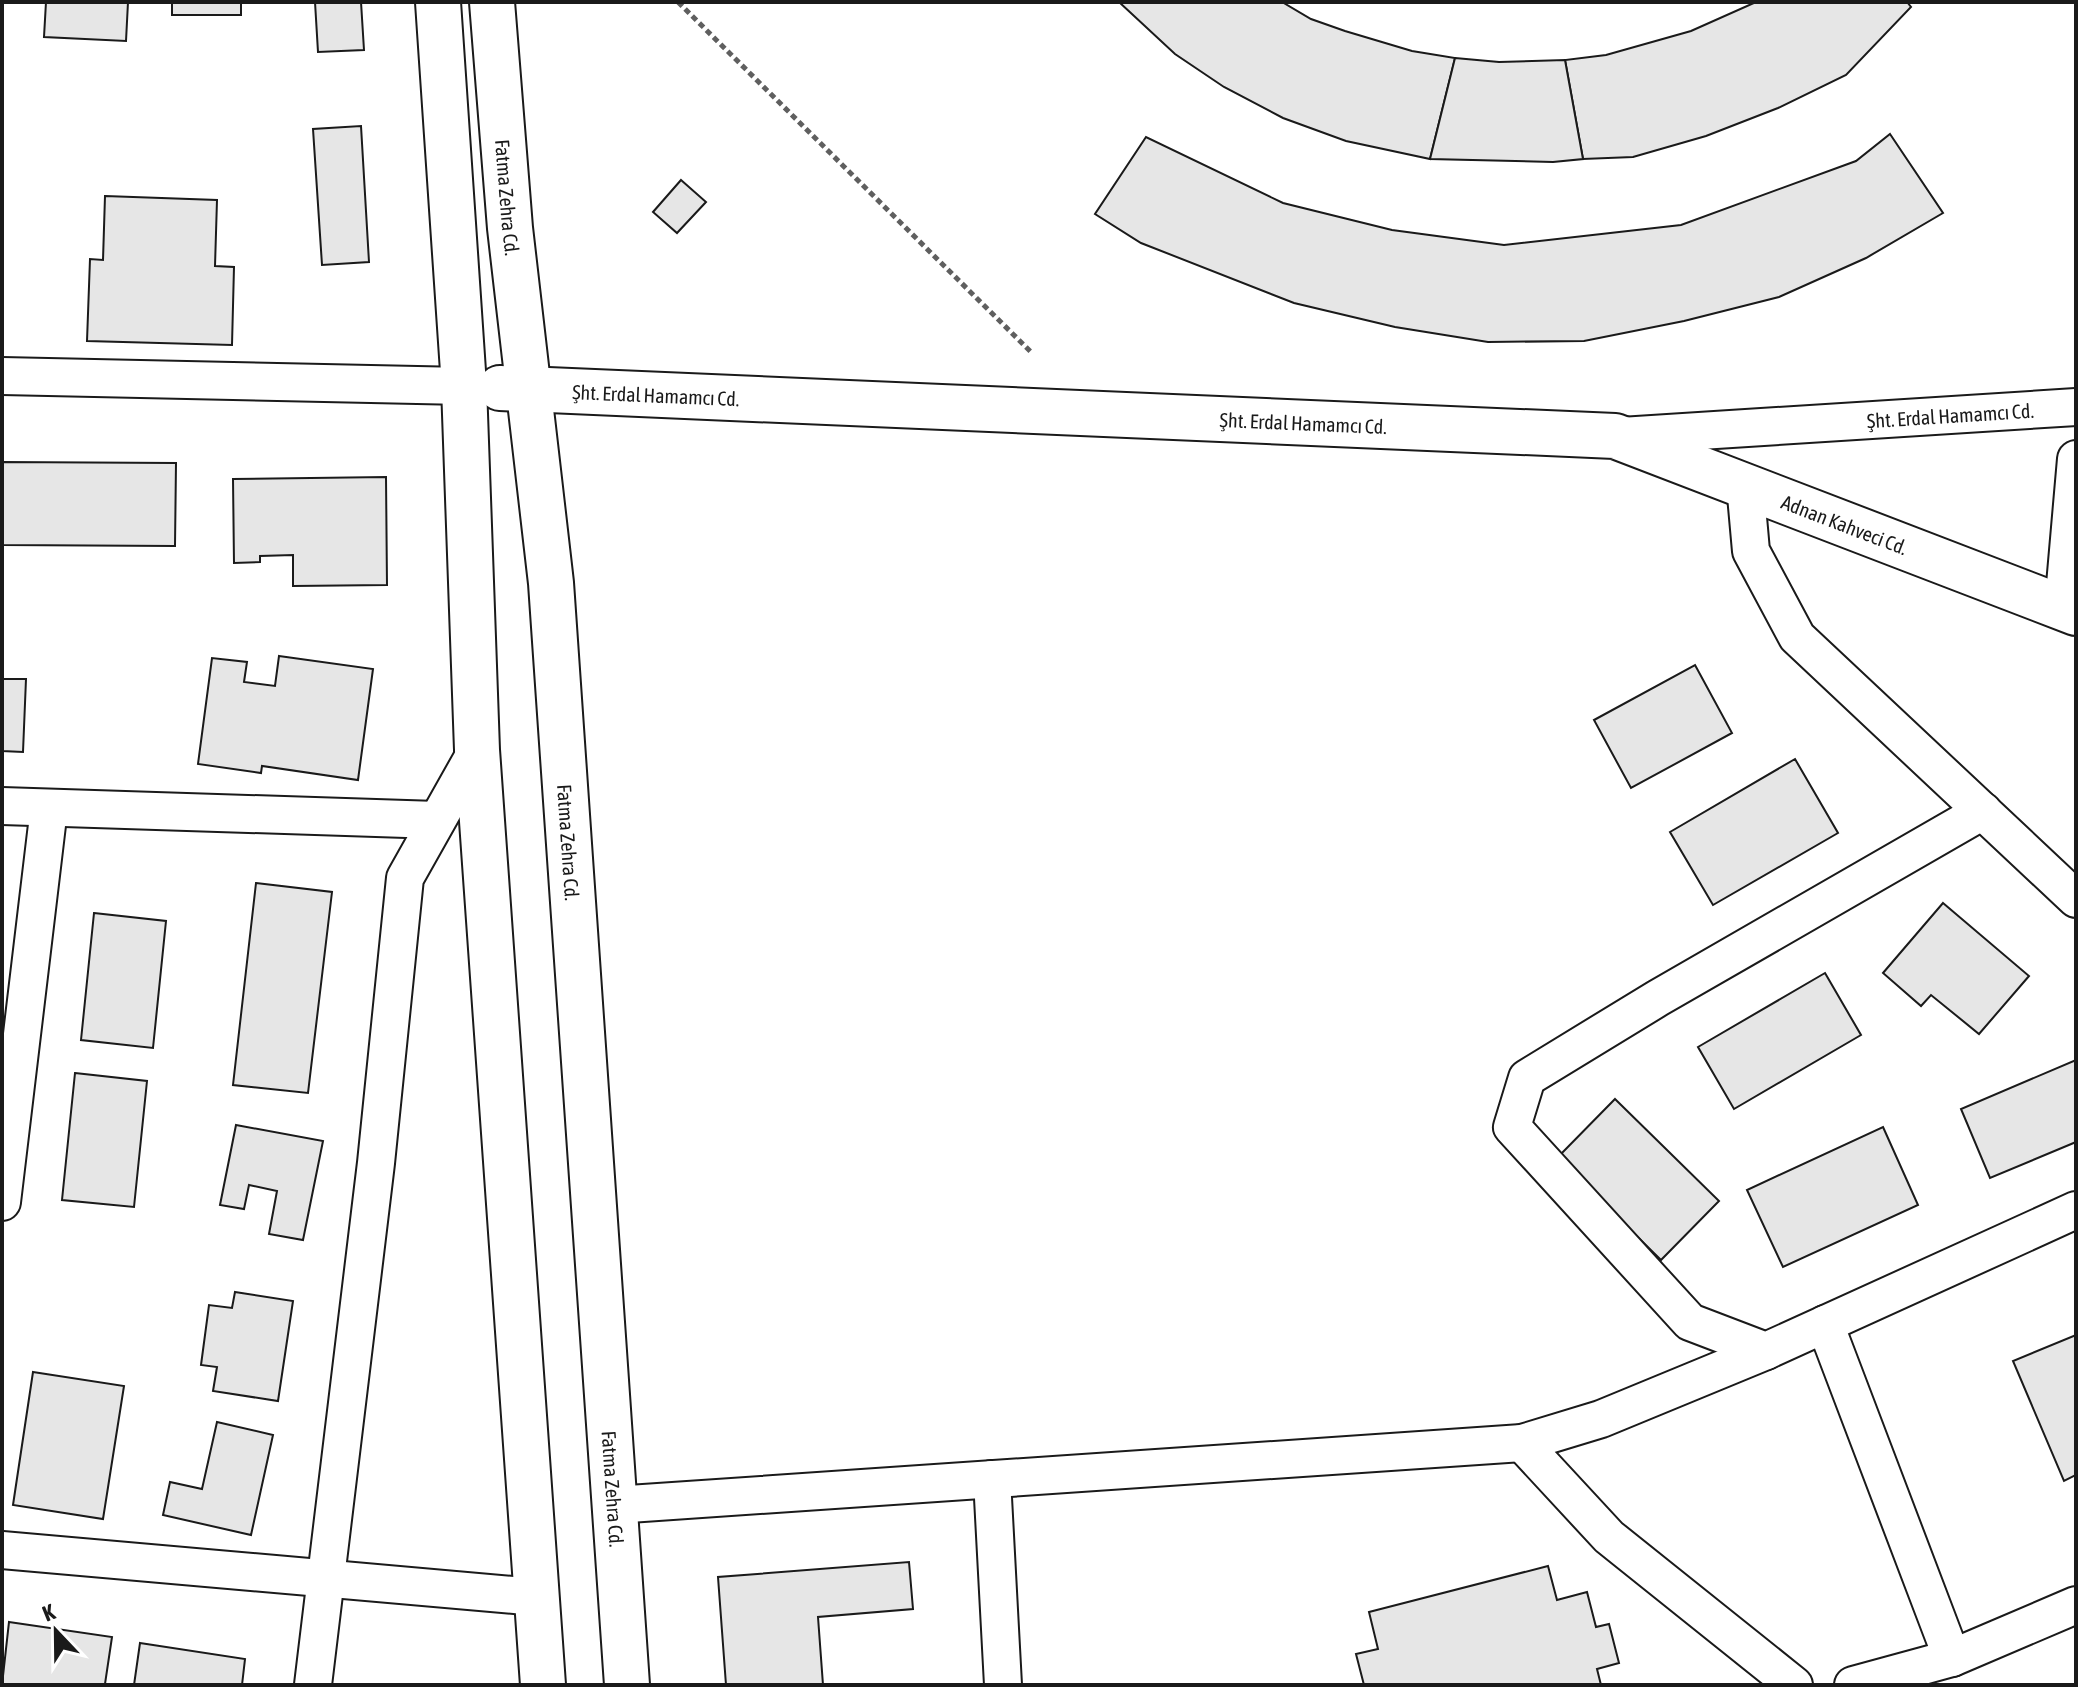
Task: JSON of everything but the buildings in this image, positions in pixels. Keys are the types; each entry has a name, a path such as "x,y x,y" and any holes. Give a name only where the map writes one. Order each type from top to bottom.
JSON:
{"main road":[{"path":"438,2 464,386 477,750 543,1685"},
{"name":"Fatma Zehra Cd.","path":"492,2 510,228 551,583 627,1685"},
{"name":"Şht. Erdal Hamamcı Cd.","path":"464,386 1615,436"},
{"name":"Adnan Kahveci Cd.","path":"1615,436 2069,610"}],"street":[{"path":"2,376 464,386"},
{"name":"Şht. Erdal Hamamcı Cd.","path":"1615,436 2076,407"},
{"path":"2069,610 2076,459"},
{"path":"1745,484 1751,551 1797,637 2076,899"},
{"path":"313,1685 376,1163 405,878 477,750"},
{"path":"2,806 437,820"},
{"path":"2,1202 49,808"},
{"path":"1766,1351 1690,1322 1512,1127 1527,1078 1658,998 1983,811"},
{"path":"614,1505 1522,1443 1601,1419 1766,1351 2076,1210"},
{"path":"1825,1324 1952,1658"},
{"path":"1522,1443 1609,1537 1794,1685"},
{"path":"992,1479 1003,1685"},
{"path":"2,1550 326,1581 536,1597"},
{"path":"1853,1685 1952,1658 2076,1605"}],"path":[{"path":"678,2 1032,353"}]}
